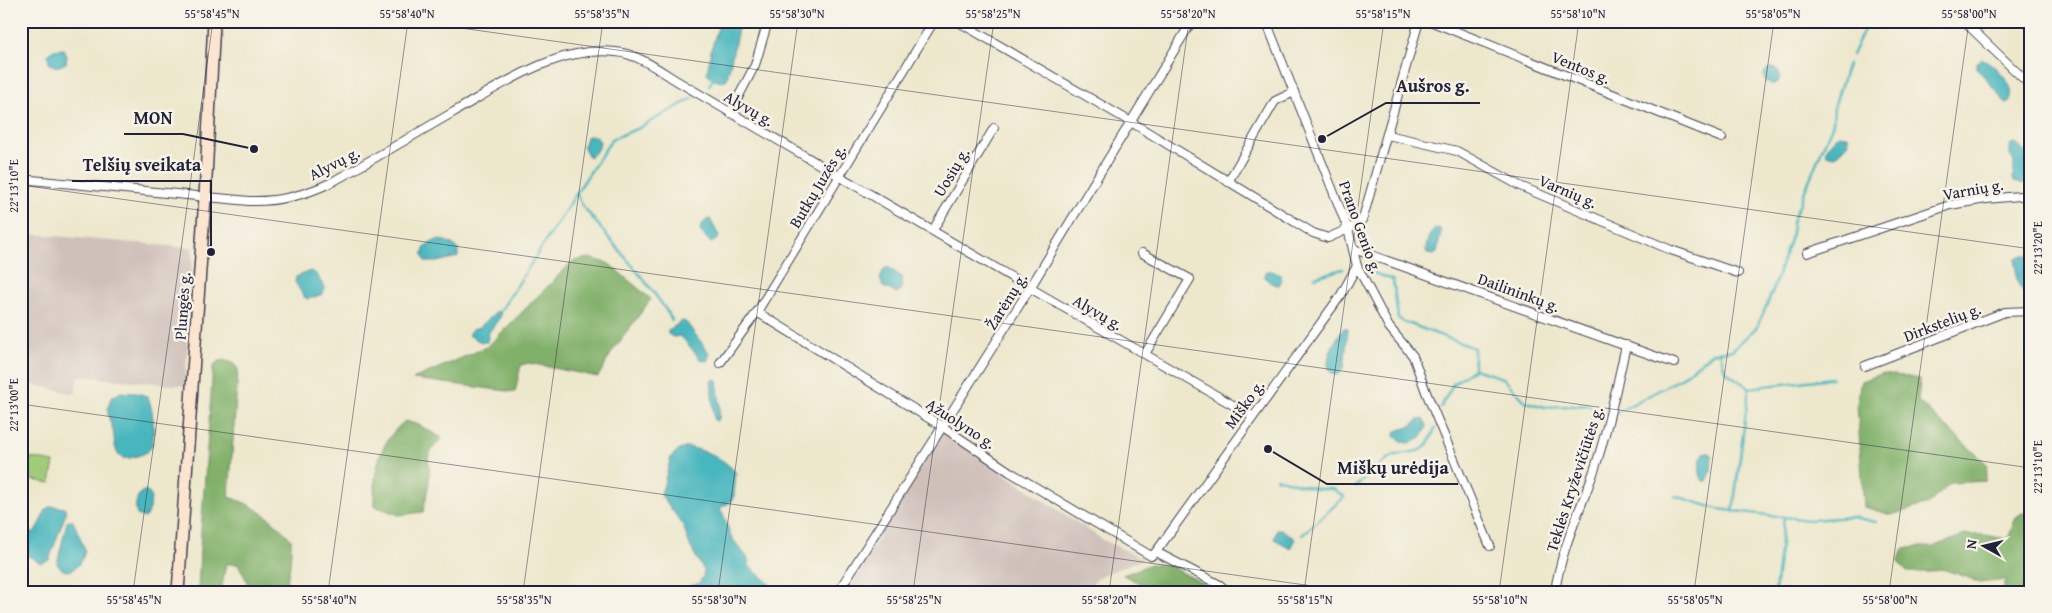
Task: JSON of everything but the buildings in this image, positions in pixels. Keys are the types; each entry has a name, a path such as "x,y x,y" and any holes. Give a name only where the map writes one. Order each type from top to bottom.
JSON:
{"main road":[{"name":"Plungės g.","path":"178,592 205,197 214,21"}],"street":[{"path":"730,113 755,66 761,51 768,21"},
{"name":"Butkų Juzės g.","path":"720,364 757,312 934,21"},
{"path":"956,21 1130,122 1228,182 1321,236 1328,238 1359,224 1363,218 1419,21"},
{"name":"Žarėnų g.","path":"838,592 1030,288 1192,21"},
{"name":"Prano Genio g.","path":"1266,21 1348,229 1358,266 1389,327 1413,356 1490,546"},
{"name":"Ventos g.","path":"1430,21 1722,138"},
{"path":"1962,21 1976,32 2031,86"},
{"name":"Alyvų g.","path":"21,179 266,201 298,195 318,188 530,71 558,58 583,52 606,51 628,54 678,81 1252,416"},
{"path":"1228,182 1275,101 1294,92"},
{"name":"Uosių g.","path":"933,230 994,128"},
{"name":"Varnių g.","path":"1388,135 1457,151 1520,186 1671,250 1738,273"},
{"name":"Varnių g.","path":"1807,253 1950,205 1986,199 2031,195"},
{"name":"Dailininkų g.","path":"1354,249 1674,362"},
{"path":"1142,253 1190,279 1145,354"},
{"name":"Miško g.","path":"1153,554 1341,295 1358,266"},
{"name":"Dirkstelių g.","path":"1866,366 2005,312 2031,311"},
{"name":"Ąžuolyno g.","path":"757,312 943,427 1010,472 1153,554 1220,585 1228,592"},
{"name":"Teklės Kryževičiūtės g.","path":"1555,592 1564,551 1595,468 1611,416 1626,345"}],"shaded area":[{"path":"21,233 193,248 185,386 78,376 75,394 21,382"},
{"path":"941,431 1103,540 1144,559 1102,575 1082,592 849,592 886,523"}],"green space":[{"path":"588,258 608,263 651,299 612,352 598,377 529,363 521,365 515,392 413,379 487,347 573,261"},
{"path":"223,360 233,363 238,369 229,497 248,504 263,514 291,539 289,573 282,592 250,592 238,564 226,564 221,592 198,592 213,367 217,362"},
{"path":"1884,373 1920,379 1918,401 1988,465 1985,481 1951,483 1928,504 1891,515 1864,507 1857,403 1861,381"},
{"path":"405,421 419,425 442,438 431,451 428,458 429,481 423,512 399,515 374,506 375,482 376,470 383,449 388,439"},
{"path":"21,456 54,462 50,483 21,478"},
{"path":"2022,513 2031,514 2031,592 2003,592 2006,580 1979,583 1942,569 1931,572 1907,572 1898,562 1903,549 1933,547 1964,535 1983,535 2008,539 2016,517"},
{"path":"1151,564 1170,566 1204,584 1199,592 1157,592 1123,575"}],"water":[{"path":"720,21 738,21 739,25 727,79 723,82 713,80 707,73 711,50"},
{"path":"64,49 67,56 66,63 53,66 49,63 48,54 54,50"},
{"path":"1981,58 1999,70 2009,83 2011,97 2008,103 2005,102 1977,68"},
{"path":"1772,68 1778,70 1780,76 1778,82 1772,84 1766,82 1764,76 1766,70"},
{"path":"589,135 596,137 600,141 597,150 589,157 583,146"},
{"path":"1838,135 1848,136 1849,143 1836,156 1826,154 1828,146"},
{"path":"2014,144 2022,148 2027,156 2029,172 2023,184 2013,180 2014,162 2010,155 2010,146"},
{"path":"710,219 719,236 718,239 711,243 700,231 701,225"},
{"path":"1436,228 1440,229 1441,232 1437,253 1433,255 1427,254 1428,240"},
{"path":"437,240 446,241 456,247 458,249 458,257 436,262 426,262 423,251 430,243"},
{"path":"2020,256 2031,256 2031,293 2022,290 2017,281 2016,259"},
{"path":"888,267 903,278 901,289 897,293 883,287 880,279 884,269"},
{"path":"310,271 316,274 325,288 323,294 308,299 304,297 295,282 296,277"},
{"path":"1266,271 1272,271 1281,275 1282,281 1279,285 1267,279 1264,275"},
{"path":"497,311 500,312 501,316 489,332 487,342 481,342 470,336 469,333 472,329 480,327"},
{"path":"682,321 686,322 710,354 707,361 701,360 681,336 673,337 668,334 668,331"},
{"path":"1344,328 1347,328 1348,331 1344,367 1339,374 1334,375 1328,365 1328,358 1333,345"},
{"path":"713,379 717,380 720,405 719,419 717,421 714,420 711,381"},
{"path":"121,392 145,395 153,415 154,431 150,449 144,454 131,458 122,458 117,453 108,415 111,398"},
{"path":"1424,419 1427,426 1425,431 1414,442 1404,442 1395,436 1396,431"},
{"path":"688,447 715,456 736,473 734,496 731,502 720,508 731,537 747,557 750,567 769,583 773,592 672,592 699,583 704,571 690,546 683,525 661,495 671,457 679,450"},
{"path":"1708,452 1712,455 1711,472 1707,481 1703,481 1700,474 1700,463 1704,453"},
{"path":"143,491 148,492 151,496 150,509 145,518 137,515 136,509 137,499"},
{"path":"52,506 65,508 66,513 49,560 41,563 21,552 21,533 35,532 47,508"},
{"path":"69,520 73,521 85,550 78,565 66,571 57,564"},
{"path":"1277,529 1281,529 1295,539 1291,548 1274,539"}],"waterway":[{"path":"1852,55 1868,21"},
{"path":"1616,413 1680,379 1712,353 1732,350 1757,327 1772,293 1792,233 1792,222 1833,123 1834,107 1848,64"},
{"path":"709,86 713,78"},
{"path":"672,320 645,282 584,208 577,192 612,139 639,128 693,98"},
{"path":"500,312 576,194"},
{"path":"1315,277 1343,269"},
{"path":"1368,271 1393,280 1398,318 1402,321 1474,348 1474,369"},
{"path":"1720,351 1725,371 1749,388 1733,511"},
{"path":"1441,407 1453,384 1474,369 1503,378 1526,402 1545,407 1588,405 1605,414"},
{"path":"1749,388 1832,378"},
{"path":"1356,486 1389,458 1423,449 1435,428"},
{"path":"1276,478 1317,489 1333,489 1344,497 1302,535"},
{"path":"1675,496 1718,509 1809,520 1852,517 1876,522"},
{"path":"1775,592 1784,517"}],"place":[{"name":"Aušros g.","path":"1322,139"},
{"name":"MON","path":"254,149"},
{"name":"Telšių sveikata","path":"211,252"},
{"name":"Miškų urėdija","path":"1268,449"}]}
